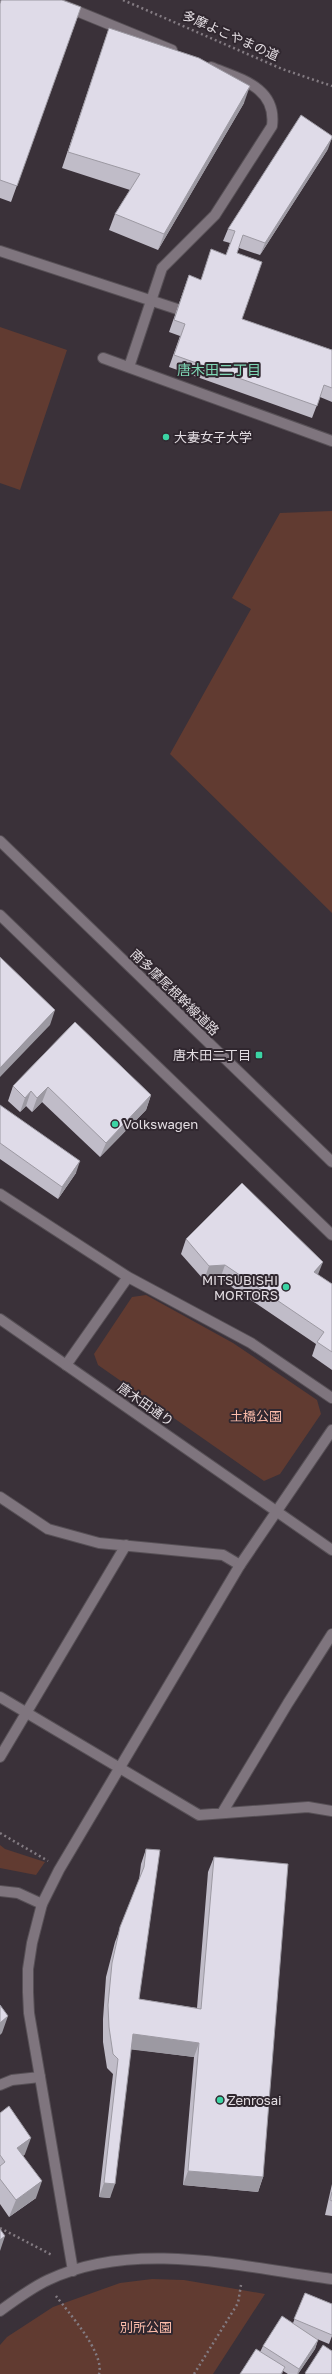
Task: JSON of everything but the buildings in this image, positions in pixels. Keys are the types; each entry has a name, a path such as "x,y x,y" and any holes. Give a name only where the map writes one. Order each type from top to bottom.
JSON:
{"street":[{"path":"50,0 179,53"},
{"path":"129,367 162,268 215,215 272,126 273,116 270,102 260,90 243,80 200,62"},
{"path":"0,251 177,309"},
{"path":"103,358 332,441"},
{"name":"南多摩尾根幹線道路","path":"0,841 332,1162"},
{"path":"0,915 332,1235"},
{"path":"0,1194 128,1277 251,1343 332,1398"},
{"path":"66,1364 128,1277"},
{"name":"唐木田通り","path":"0,1319 332,1550"},
{"path":"73,2271 29,2013 28,1969 32,1943 42,1904 59,1870 240,1565 332,1430"},
{"path":"0,1497 48,1529 99,1543 223,1555 240,1565"},
{"path":"0,1757 126,1545"},
{"path":"222,1813 288,1703 332,1634"},
{"path":"0,1697 199,1815 308,1807 332,1811"},
{"path":"0,1891 18,1893 42,1904"},
{"path":"0,2085 12,2080 40,2077"},
{"path":"0,2311 37,2286 73,2271 104,2263 149,2258 185,2260 332,2279"}],"path":[{"name":"多摩よこやまの道","path":"123,0 282,69 332,86"},
{"path":"0,1833 49,1862"},
{"path":"0,2228 52,2255"},
{"path":"194,2374 238,2303 240,2285"},
{"path":"56,2296 92,2346 100,2369 98,2374"}],"green space":[{"path":"0,327 67,350 20,490 0,483"},
{"path":"332,511 332,913 170,754 251,609 232,598 280,513"},
{"name":"土橋公園","path":"146,1295 233,1343 317,1400 321,1414 280,1474 264,1481 98,1365 94,1354 132,1297"},
{"path":"0,1845 5,1849 45,1862 36,1875 0,1868"},
{"name":"別所公園","path":"152,2279 184,2280 265,2294 213,2374 0,2374 0,2345 7,2337 53,2307 120,2283"}],"place":[{"name":"大妻女子大学","path":"166,437"},
{"name":"唐木田二丁目","path":"259,1055"},
{"name":"Volkswagen","path":"115,1124"},
{"name":"MITSUBISHI MORTORS","path":"286,1287"},
{"name":"Zenrosai","path":"220,2100"}],"district":[{"name":"唐木田二丁目","path":"219,369"}]}
